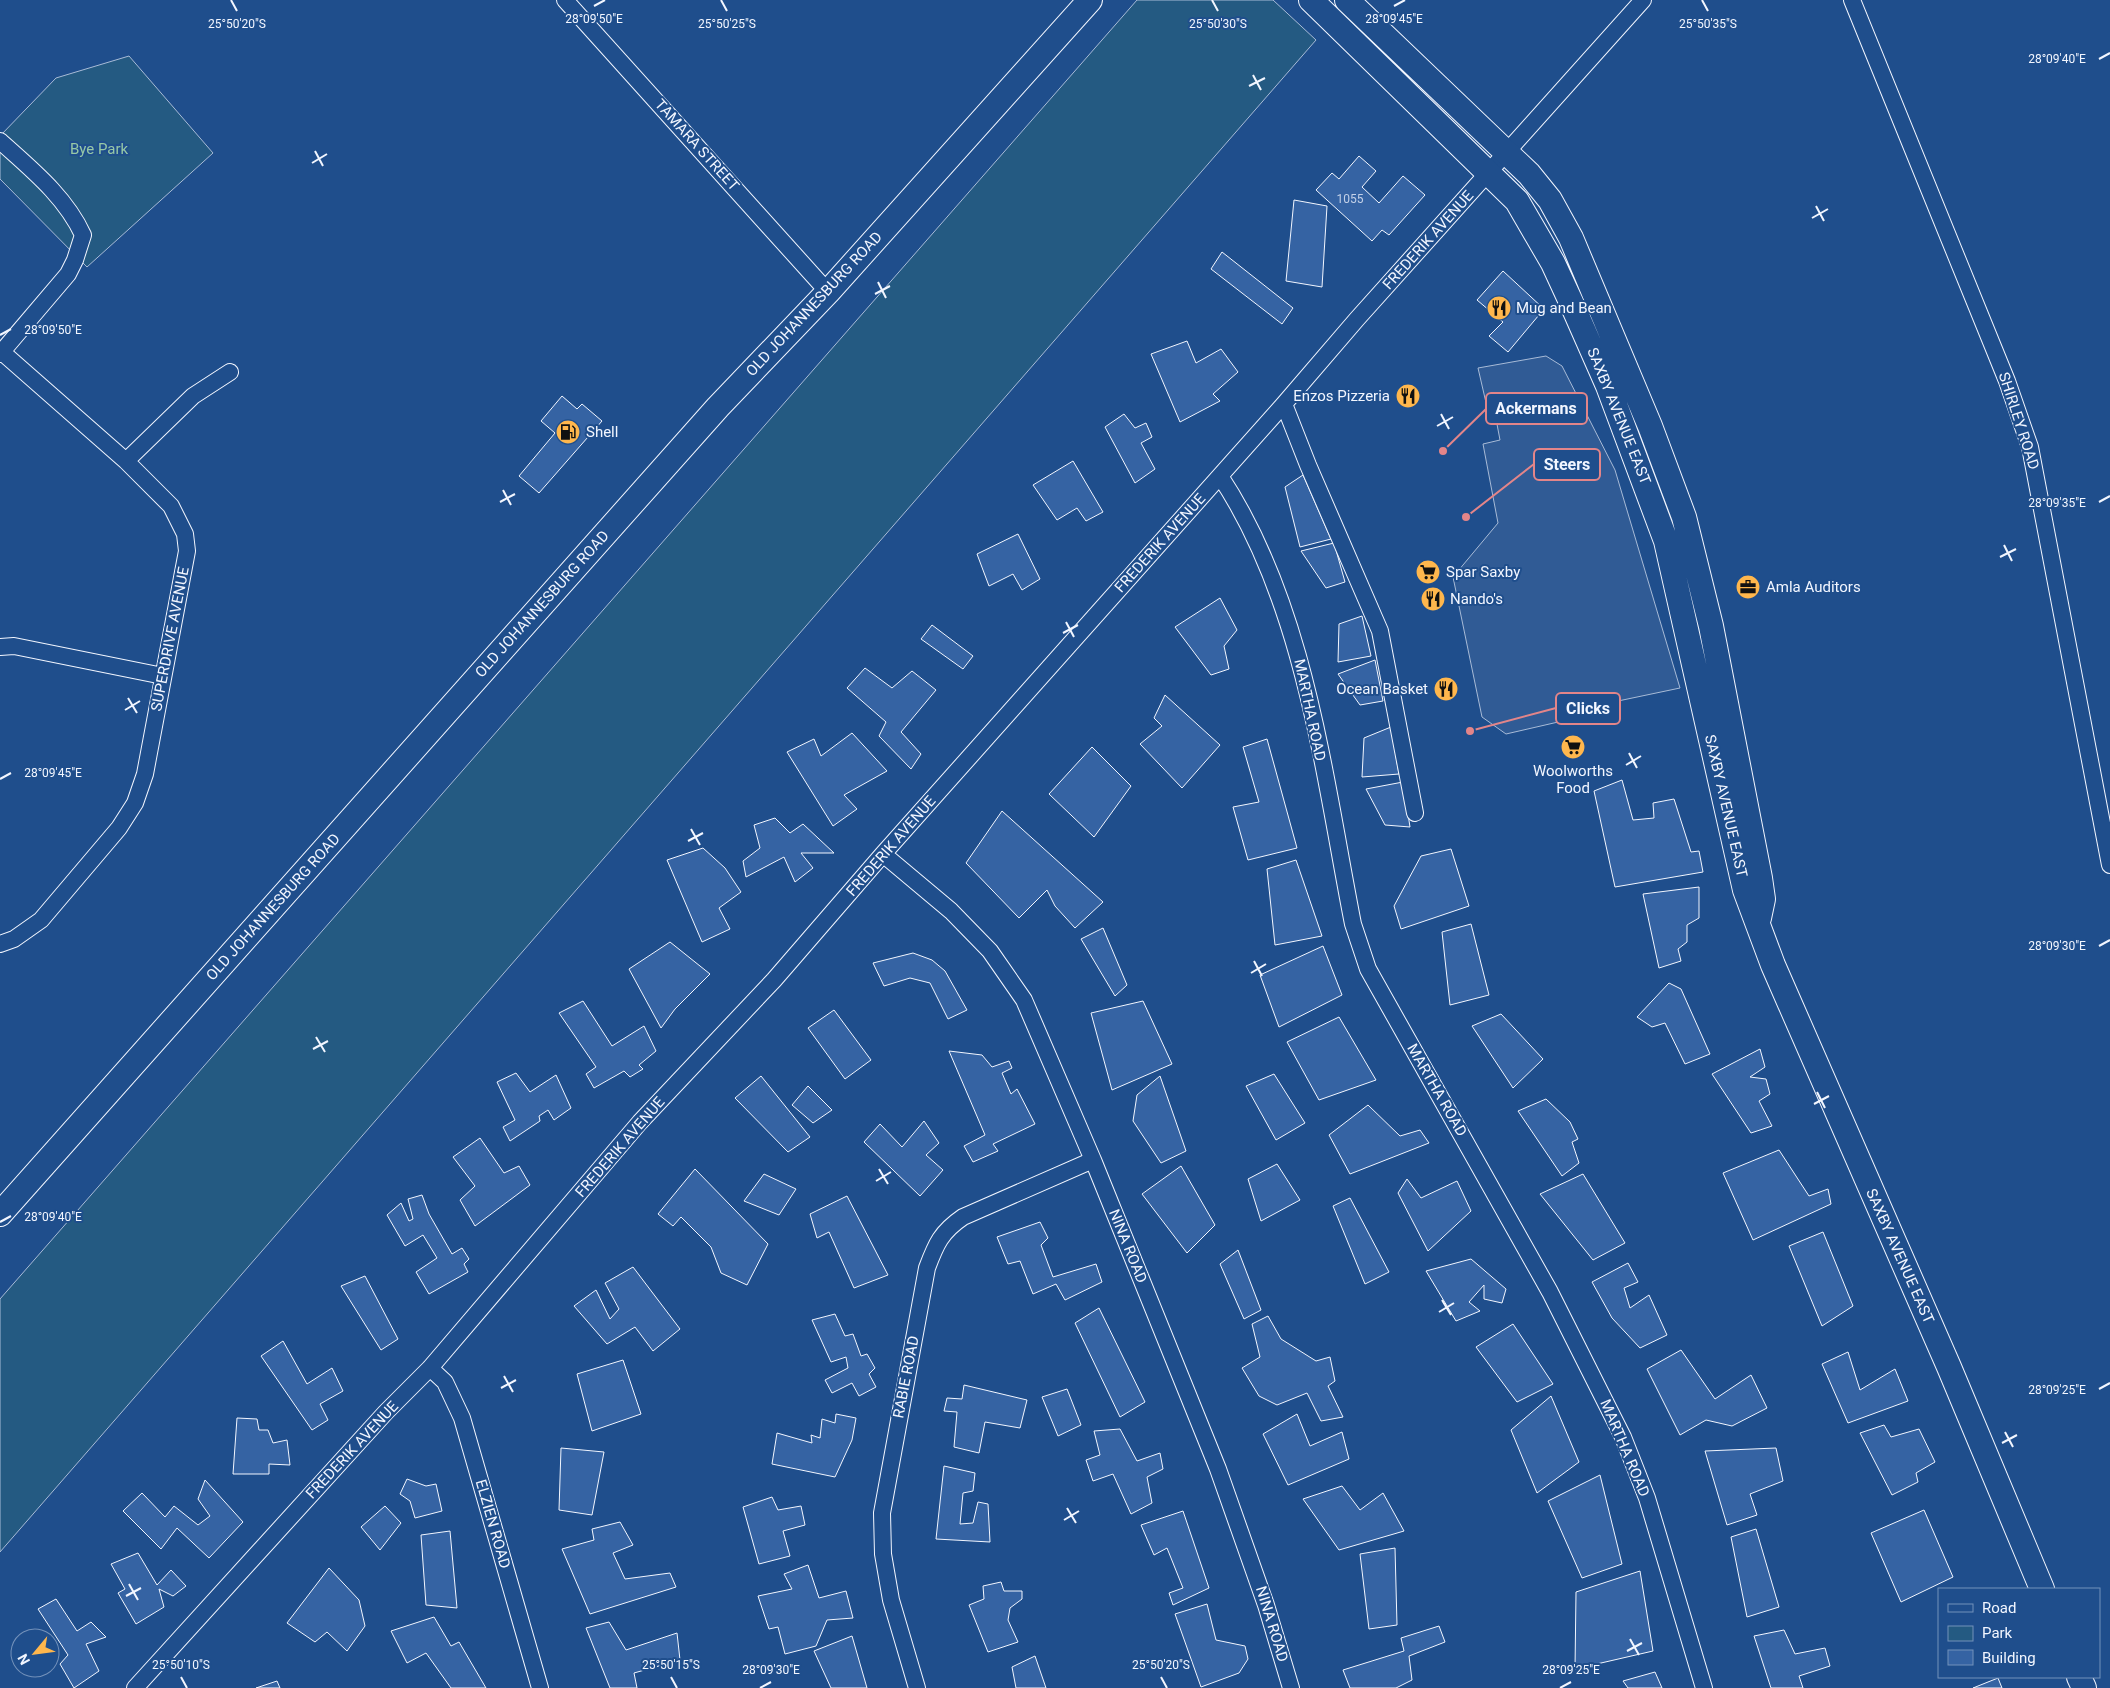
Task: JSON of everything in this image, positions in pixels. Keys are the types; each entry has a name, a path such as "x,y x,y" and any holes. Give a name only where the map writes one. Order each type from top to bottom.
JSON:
{"street":[{"name":"TAMARA STREET","path":"565,0 828,292"},
{"name":"OLD JOHANNESBURG ROAD","path":"0,1214 704,421 828,292 1090,0"},
{"name":"SAXBY AVENUE EAST","path":"1311,0 1517,201 1553,262 1608,386 1652,501 1670,560 1745,890 1759,922 1777,974 1949,1367 2042,1588"},
{"name":"SAXBY AVENUE EAST","path":"1347,0 1529,174 1550,200 1571,238 1650,426 1684,518 1711,626 1760,878 1763,899 1759,922"},
{"name":"FREDERIK AVENUE","path":"135,1688 386,1412 430,1368 640,1122 774,980 883,854 1284,404 1505,152 1643,0"},
{"name":"SHIRLEY ROAD","path":"1852,0 2007,381 2030,447 2110,865"},
{"path":"0,141 60,198 71,212 83,235 75,260 68,274 1,353"},
{"name":"SUPERDRIVE AVENUE","path":"0,944 14,939 42,920 123,822 135,802 145,774 187,551 185,534 171,506 126,461 1,353"},
{"path":"126,461 193,396 230,372"},
{"path":"1284,404 1308,466 1380,631 1415,813"},
{"name":"MARTHA ROAD","path":"1220,476 1242,512 1300,659 1352,924 1360,950 1368,968 1550,1292 1623,1437 1647,1498 1704,1688"},
{"path":"0,646 14,646 163,676"},
{"name":"NINA ROAD","path":"883,854 951,911 990,950 1016,986 1093,1160 1240,1526 1291,1688"},
{"name":"RABIE ROAD","path":"917,1688 891,1600 883,1554 882,1512 927,1268 934,1247 945,1230 963,1217 982,1207 1093,1160"},
{"name":"ELZIEN ROAD","path":"430,1368 445,1382 462,1418 540,1688"}],"green space":[{"path":"1137,0 1273,0 1316,40 0,1552 0,1299"},
{"name":"Bye Park","path":"129,56 213,153 87,267 0,179 0,136 56,78"}],"shaded area":[{"path":"1546,356 1562,366 1615,470 1680,688 1618,701 1619,708 1506,734 1482,717 1453,577 1498,523 1483,444 1500,440 1496,419 1490,420 1478,368"}],"building":[{"path":"1359,156 1376,171 1362,187 1379,203 1403,176 1425,195 1389,235 1382,230 1372,241 1316,190 1332,173 1339,179"},
{"path":"1294,200 1327,206 1322,287 1286,281"},
{"path":"1222,252 1293,308 1282,324 1211,269"},
{"path":"1503,271 1544,309 1508,352 1489,336 1503,322 1477,300"},
{"path":"1187,341 1196,363 1221,349 1238,372 1213,394 1220,401 1180,422 1151,354"},
{"path":"562,396 577,409 582,404 602,421 539,493 519,476 555,433 541,421"},
{"path":"1124,414 1135,428 1146,423 1152,437 1141,443 1155,469 1135,483 1105,427"},
{"path":"1073,461 1103,512 1086,521 1077,508 1057,520 1033,485"},
{"path":"1303,475 1331,539 1300,547 1285,487"},
{"path":"1018,534 1040,579 1022,590 1013,574 989,586 977,554"},
{"path":"1334,543 1345,582 1326,588 1301,551"},
{"path":"1220,598 1237,630 1224,646 1229,669 1211,675 1175,627"},
{"path":"1362,616 1371,656 1338,662 1339,624"},
{"path":"932,625 973,656 963,669 921,639"},
{"path":"1375,660 1383,701 1360,705 1338,674"},
{"path":"865,668 892,688 912,671 936,690 901,732 921,754 911,769 879,736 886,722 847,688"},
{"path":"1165,695 1220,745 1182,788 1140,744 1162,726 1154,718"},
{"path":"1391,727 1399,774 1362,777 1364,738"},
{"path":"852,733 887,771 844,795 857,809 833,826 787,752 814,739 821,756"},
{"path":"1267,739 1297,848 1248,860 1233,807 1259,802 1243,747"},
{"path":"1092,747 1131,786 1094,837 1049,794"},
{"path":"1622,780 1633,820 1654,818 1653,803 1674,799 1691,852 1699,851 1703,872 1615,887 1594,791"},
{"path":"1403,782 1410,827 1385,825 1366,789"},
{"path":"1002,811 1103,902 1075,928 1055,906 1047,890 1019,918 966,863"},
{"path":"775,818 790,833 803,824 834,853 801,853 813,868 795,882 784,857 746,877 743,861 760,848 754,825"},
{"path":"703,848 725,868 741,892 719,908 730,929 702,942 667,860"},
{"path":"1451,849 1469,906 1401,929 1394,906 1421,856"},
{"path":"1296,860 1322,936 1275,945 1267,869"},
{"path":"1699,887 1699,918 1687,925 1687,942 1678,949 1681,961 1659,968 1643,894"},
{"path":"1471,924 1489,995 1450,1005 1442,932"},
{"path":"1103,928 1127,985 1115,996 1081,939"},
{"path":"670,942 710,974 675,1009 661,1028 629,969"},
{"path":"1323,946 1342,995 1279,1027 1260,975"},
{"path":"913,953 932,960 945,971 967,1010 948,1019 930,983 910,978 884,986 873,963"},
{"path":"1669,983 1681,989 1710,1054 1685,1064 1665,1023 1652,1027 1637,1017"},
{"path":"583,1001 612,1046 644,1026 656,1051 639,1065 643,1069 630,1077 624,1071 594,1088 586,1074 596,1067 559,1013"},
{"path":"1143,1001 1172,1064 1112,1090 1091,1013"},
{"path":"834,1010 871,1060 845,1079 808,1028"},
{"path":"1501,1014 1543,1059 1513,1088 1472,1026"},
{"path":"1339,1017 1376,1080 1319,1100 1287,1042"},
{"path":"1760,1049 1765,1067 1750,1077 1766,1079 1770,1094 1759,1101 1772,1126 1751,1133 1712,1074"},
{"path":"949,1051 982,1055 992,1067 1009,1061 1012,1068 1002,1073 1011,1094 1017,1089 1035,1124 993,1144 998,1151 973,1162 964,1146 985,1135"},
{"path":"516,1073 530,1092 556,1075 571,1108 554,1120 548,1110 539,1116 540,1121 510,1141 503,1127 515,1120 497,1082"},
{"path":"1274,1074 1305,1123 1276,1140 1246,1086"},
{"path":"761,1076 810,1137 788,1152 735,1098"},
{"path":"1160,1076 1186,1151 1161,1163 1133,1121 1137,1095"},
{"path":"808,1086 832,1110 813,1123 792,1105"},
{"path":"1546,1099 1570,1122 1578,1139 1572,1142 1579,1163 1562,1176 1518,1111"},
{"path":"1368,1105 1400,1136 1420,1130 1429,1143 1350,1174 1329,1135"},
{"path":"924,1121 939,1143 926,1155 943,1170 920,1196 864,1142 880,1124 902,1147"},
{"path":"480,1138 504,1173 519,1166 530,1185 475,1226 460,1200 475,1186 453,1157"},
{"path":"1779,1150 1809,1196 1828,1189 1831,1204 1753,1240 1723,1173"},
{"path":"1277,1164 1300,1200 1261,1221 1248,1179"},
{"path":"1181,1166 1215,1225 1187,1253 1142,1194"},
{"path":"695,1169 768,1244 747,1285 721,1273 711,1247 681,1217 673,1226 658,1214"},
{"path":"764,1174 796,1189 779,1215 744,1201"},
{"path":"1583,1174 1625,1243 1593,1260 1540,1194"},
{"path":"1407,1179 1421,1198 1457,1181 1471,1211 1428,1251 1398,1193"},
{"path":"422,1195 429,1214 452,1254 462,1248 469,1259 464,1264 468,1272 429,1294 416,1272 437,1258 423,1235 405,1246 387,1215 401,1203 409,1221 413,1219 408,1199"},
{"path":"847,1196 888,1275 854,1288 829,1232 817,1238 810,1214"},
{"path":"1350,1198 1389,1272 1365,1284 1333,1206"},
{"path":"1040,1222 1048,1238 1041,1245 1053,1277 1096,1264 1102,1282 1065,1300 1056,1284 1033,1294 1020,1261 1008,1264 997,1237"},
{"path":"1823,1232 1853,1306 1822,1326 1789,1246"},
{"path":"1238,1250 1261,1310 1244,1319 1220,1264"},
{"path":"1471,1259 1506,1289 1502,1303 1484,1299 1484,1285 1469,1302 1480,1311 1456,1321 1426,1271"},
{"path":"1628,1263 1638,1282 1624,1288 1630,1308 1649,1295 1667,1335 1640,1348 1612,1318 1592,1282"},
{"path":"633,1267 680,1329 653,1351 635,1327 607,1344 574,1306 596,1290 610,1319 619,1309 605,1283"},
{"path":"365,1276 398,1339 381,1350 341,1286"},
{"path":"1099,1308 1145,1402 1120,1417 1075,1323"},
{"path":"835,1314 845,1336 853,1334 861,1356 867,1354 875,1368 869,1374 876,1387 859,1396 852,1383 832,1393 825,1380 848,1368 846,1357 831,1362 812,1320"},
{"path":"1268,1316 1281,1339 1316,1361 1330,1357 1335,1381 1328,1386 1343,1417 1321,1421 1307,1393 1277,1405 1259,1396 1242,1368 1260,1357 1252,1324"},
{"path":"1513,1324 1553,1384 1517,1402 1476,1347"},
{"path":"283,1341 307,1384 332,1368 343,1391 320,1404 328,1420 312,1430 261,1356"},
{"path":"1681,1350 1715,1399 1751,1375 1767,1408 1732,1426 1706,1420 1680,1435 1647,1369"},
{"path":"1848,1352 1860,1390 1895,1369 1908,1401 1848,1423 1822,1364"},
{"path":"623,1360 641,1414 592,1431 577,1374"},
{"path":"964,1385 1027,1400 1020,1428 985,1422 979,1453 954,1447 957,1412 944,1411 947,1398 962,1399"},
{"path":"1067,1389 1081,1425 1058,1436 1042,1397"},
{"path":"1551,1396 1579,1462 1537,1493 1511,1430"},
{"path":"836,1414 856,1418 852,1440 835,1477 772,1464 777,1433 812,1443 811,1435 820,1438 822,1419 835,1423"},
{"path":"1297,1414 1310,1446 1342,1432 1349,1459 1288,1485 1263,1434"},
{"path":"237,1418 257,1419 259,1430 268,1430 273,1443 287,1440 290,1465 269,1464 269,1474 233,1474"},
{"path":"1884,1425 1891,1437 1919,1429 1935,1462 1916,1473 1918,1482 1892,1495 1860,1433"},
{"path":"1120,1429 1137,1461 1160,1453 1163,1469 1147,1477 1152,1503 1131,1514 1113,1474 1093,1481 1086,1460 1100,1455 1094,1431"},
{"path":"561,1448 604,1452 592,1515 559,1510"},
{"path":"1776,1448 1783,1481 1750,1494 1757,1515 1727,1525 1705,1451"},
{"path":"944,1466 975,1473 973,1491 963,1493 960,1524 973,1523 978,1502 988,1504 990,1542 936,1539"},
{"path":"1600,1475 1622,1564 1582,1578 1548,1501"},
{"path":"407,1479 426,1486 436,1484 442,1511 415,1518 410,1501 400,1494"},
{"path":"205,1480 243,1522 209,1558 177,1528 161,1549 123,1511 142,1493 165,1517 174,1506 198,1525 210,1516 198,1499"},
{"path":"1342,1486 1360,1510 1383,1493 1404,1531 1339,1550 1303,1499"},
{"path":"772,1497 778,1510 801,1506 805,1525 783,1531 790,1556 759,1564 743,1507"},
{"path":"385,1506 401,1523 380,1550 361,1527"},
{"path":"1924,1510 1953,1577 1901,1602 1871,1533"},
{"path":"1183,1511 1209,1588 1173,1605 1169,1593 1183,1588 1167,1548 1154,1555 1141,1525"},
{"path":"620,1522 633,1545 613,1553 625,1579 670,1573 676,1587 590,1614 562,1549 594,1540 592,1529"},
{"path":"1756,1529 1779,1607 1747,1617 1731,1537"},
{"path":"450,1531 457,1608 426,1605 421,1535"},
{"path":"1395,1548 1397,1625 1369,1629 1360,1554"},
{"path":"138,1553 157,1585 171,1570 186,1586 173,1596 159,1589 164,1607 136,1624 118,1593 125,1589 111,1564"},
{"path":"808,1565 819,1598 846,1591 853,1618 827,1620 816,1646 785,1654 778,1627 769,1629 758,1596 792,1589 784,1574"},
{"path":"329,1568 359,1600 365,1626 347,1651 327,1632 315,1642 287,1623"},
{"path":"1640,1571 1653,1651 1575,1669 1576,1592"},
{"path":"1001,1582 1004,1591 1022,1591 1022,1599 1010,1608 1008,1620 1018,1642 988,1652 969,1605 984,1599 983,1586"},
{"path":"56,1599 77,1631 91,1622 106,1637 86,1644 99,1671 74,1688 60,1664 68,1655 60,1643 60,1628 50,1628 38,1609"},
{"path":"1207,1604 1216,1640 1245,1646 1248,1659 1239,1673 1201,1687 1175,1614"},
{"path":"434,1617 451,1646 459,1642 486,1688 451,1688 426,1653 407,1663 391,1631"},
{"path":"609,1622 626,1650 677,1633 680,1660 634,1673 637,1688 610,1688 586,1628"},
{"path":"1439,1626 1445,1642 1409,1656 1412,1680 1396,1688 1350,1688 1343,1670 1404,1651 1401,1638"},
{"path":"1784,1630 1795,1654 1825,1648 1830,1666 1799,1676 1803,1688 1771,1688 1754,1636"},
{"path":"852,1636 867,1688 831,1688 814,1651"},
{"path":"1035,1656 1046,1688 1016,1688 1012,1667"},
{"path":"1655,1672 1662,1688 1628,1688 1623,1681"},
{"path":"1998,1678 2002,1688 1973,1688"},
{"path":"277,1681 280,1688 256,1688"}],"place":[{"name":"Mug and Bean","path":"1499,308"},
{"name":"Enzos Pizzeria","path":"1408,396"},
{"name":"Shell","path":"568,432"},
{"name":"Ackermans","path":"1443,451"},
{"name":"Steers","path":"1466,517"},
{"name":"Spar Saxby","path":"1428,572"},
{"name":"Amla Auditors","path":"1748,587"},
{"name":"Nando's","path":"1433,599"},
{"name":"Ocean Basket","path":"1446,689"},
{"name":"Clicks","path":"1470,731"},
{"name":"Woolworths Food","path":"1573,747"}]}
